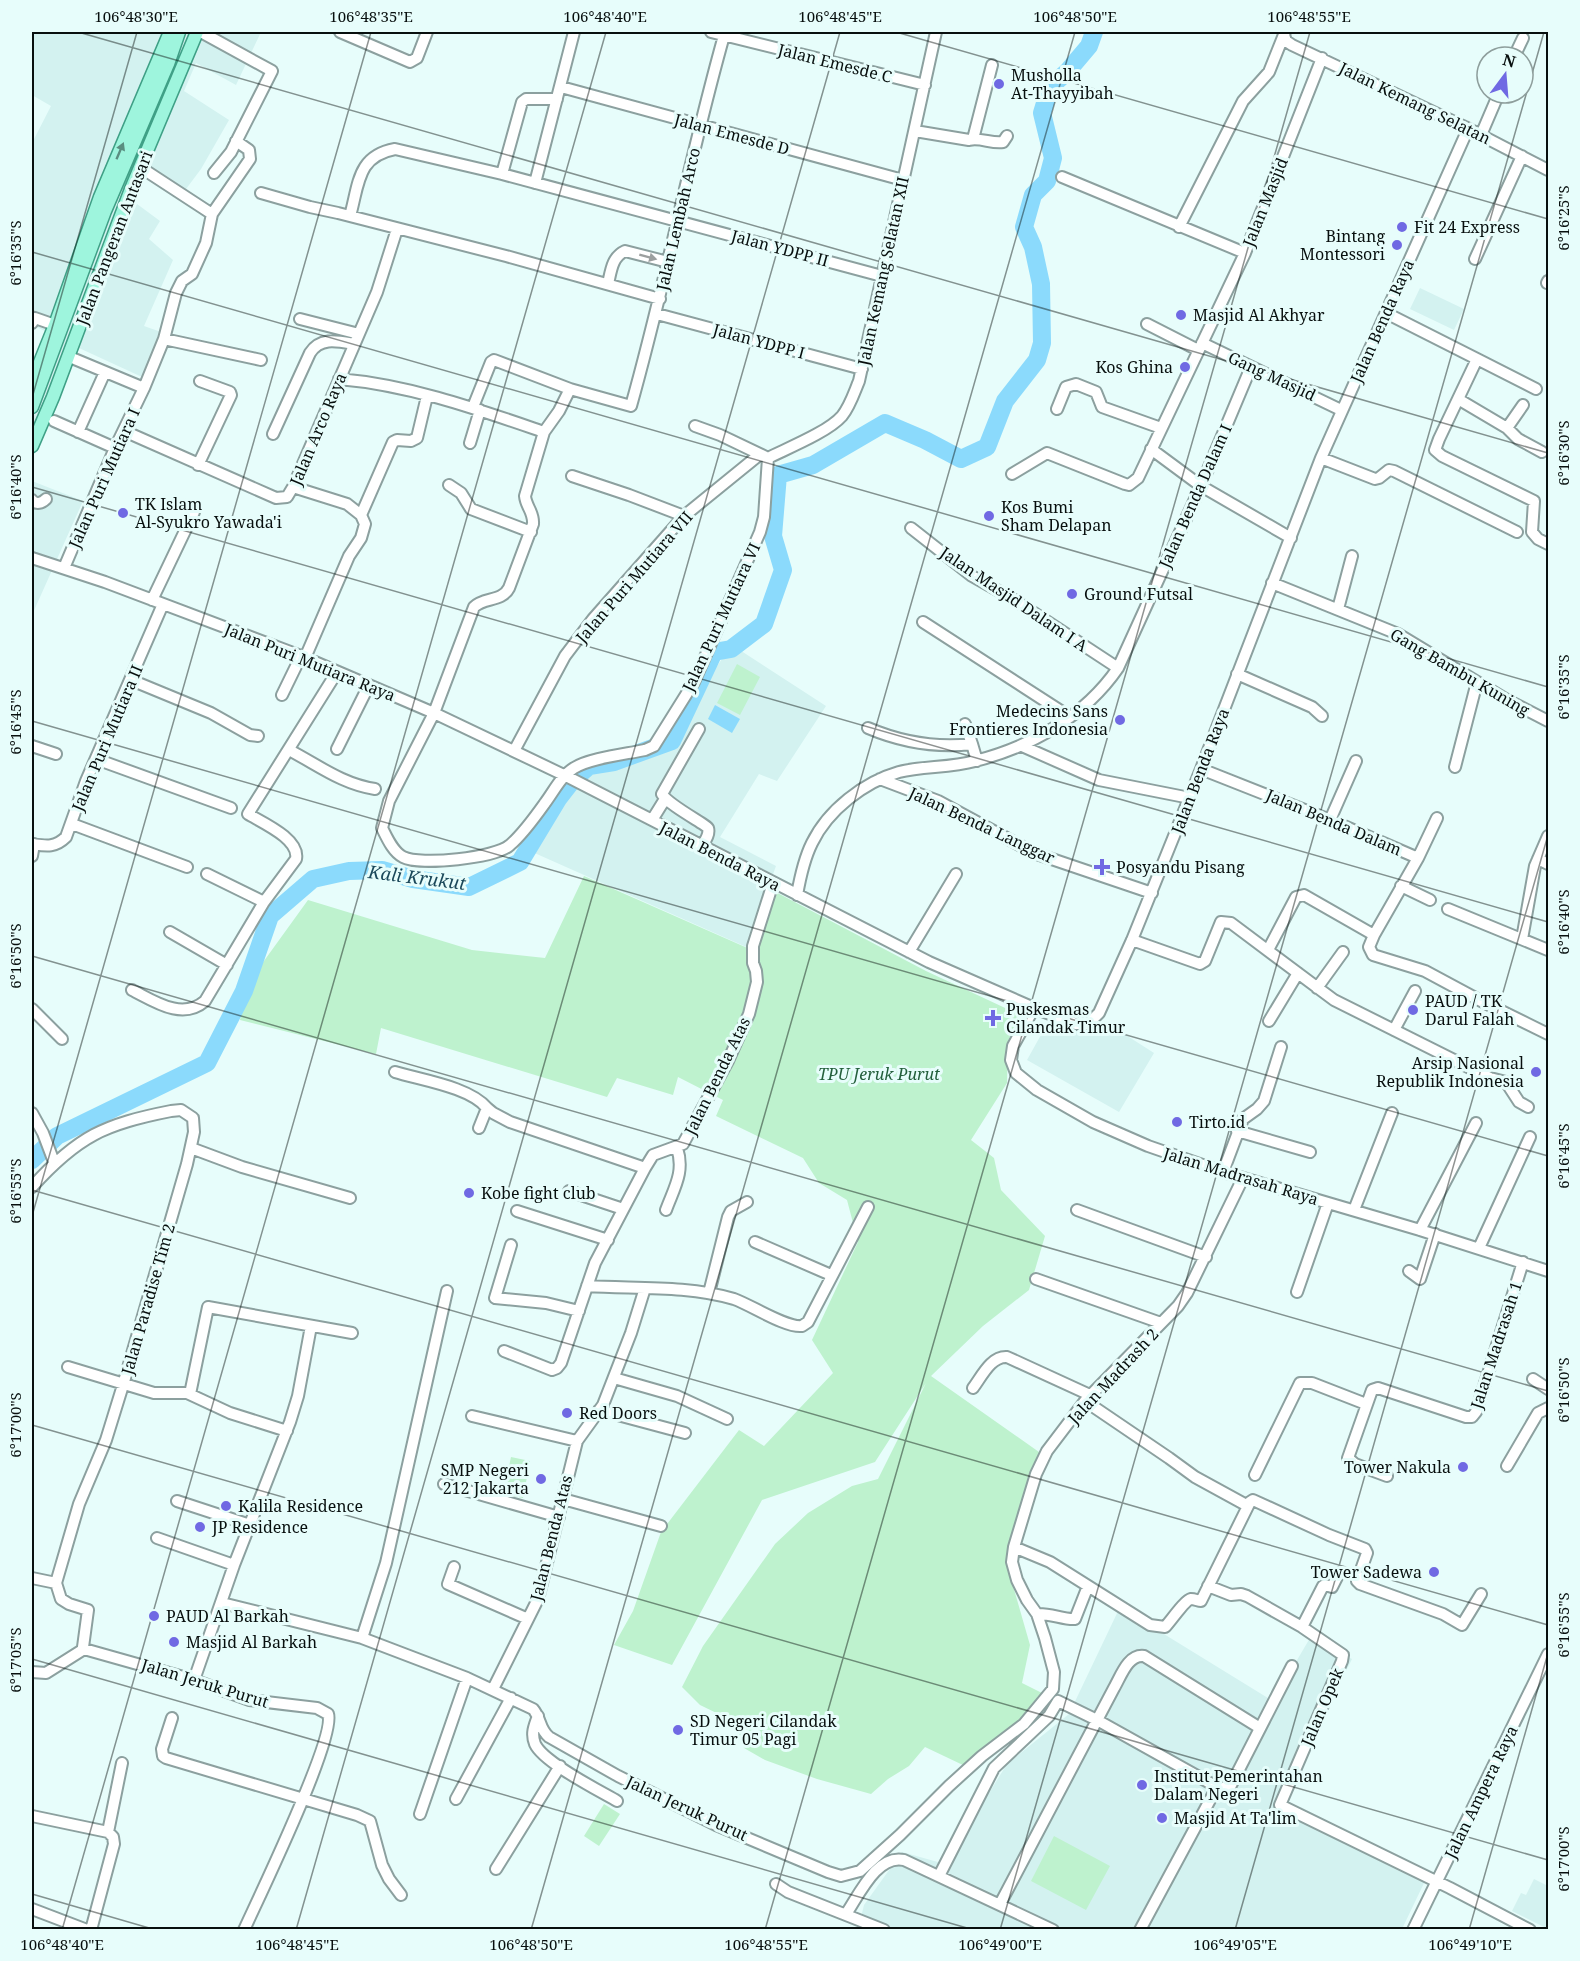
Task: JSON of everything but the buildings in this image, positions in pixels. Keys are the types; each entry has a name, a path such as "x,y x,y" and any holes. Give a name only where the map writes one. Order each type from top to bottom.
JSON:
{"main road":[{"name":"Jalan Pangeran Antasari","path":"32,382 55,325 100,197 170,32"},
{"path":"32,407 105,211 168,64 179,32"},
{"path":"32,426 109,227 178,66 190,32"},
{"name":"Jalan Pangeran Antasari","path":"32,446 53,397 140,167 199,32"}],"street":[{"path":"199,32 272,71 231,152 214,173"},
{"path":"340,32 410,62 417,58 427,32"},
{"path":"535,183 574,32"},
{"name":"Jalan Emesde C","path":"711,32 724,33 925,85"},
{"name":"Jalan Kemang Selatan XII","path":"764,457 804,441 841,417 853,395 862,369 936,32"},
{"name":"Jalan Lembah Arco","path":"570,389 631,406 657,314 700,125 724,33"},
{"path":"1179,227 1243,101 1269,72 1282,33"},
{"name":"Jalan Kemang Selatan","path":"1282,33 1286,41 1292,45 1481,135 1548,170"},
{"path":"1520,45 1523,38"},
{"name":"Jalan Masjid","path":"1012,474 1044,453 1125,484 1129,485 1138,478 1245,254 1322,58"},
{"path":"973,139 992,65"},
{"name":"Jalan Emesde D","path":"561,87 903,180"},
{"path":"502,174 522,102 526,99 557,99"},
{"path":"1481,135 1494,105"},
{"name":"Jalan Benda Raya","path":"581,783 909,952 1034,1008 1076,1024 1084,1025 1091,1021 1099,1013 1152,893 1341,410 1468,129"},
{"path":"915,131 1000,143 1007,136"},
{"path":"140,167 212,214 250,159 249,150 236,141"},
{"path":"350,216 366,162 372,157 395,148 678,220"},
{"path":"1474,259 1522,156"},
{"path":"1062,177 1245,254"},
{"path":"261,193 660,299"},
{"name":"Jalan Puri Mutiara I","path":"64,568 115,448 144,388 164,339 176,294 182,281 192,274 206,243 212,214"},
{"name":"Jalan YDPP II","path":"678,220 882,276"},
{"name":"Jalan Arco Raya","path":"124,431 276,498 287,497 293,488 382,281 397,229"},
{"path":"608,284 614,261 625,251 668,262"},
{"path":"1386,313 1536,389"},
{"name":"Jalan YDPP I","path":"657,314 862,369"},
{"path":"32,323 35,318 55,325"},
{"path":"300,319 356,339"},
{"name":"Gang Masjid","path":"1147,324 1251,367 1341,410"},
{"path":"164,339 261,360"},
{"path":"273,434 315,345 325,341 356,339"},
{"name":"Jalan Puri Mutiara I","path":"72,358 144,388"},
{"path":"1477,359 1439,439 1436,447 1437,453 1534,501 1532,532 1538,539 1548,544"},
{"path":"471,443 477,409 491,362 494,360 570,389 559,411 544,432 525,496 534,517 531,532 507,592 504,596 474,607 434,713 389,801 382,828 396,853 419,862 459,859 500,852 511,845 567,776"},
{"name":"Jalan Benda Dalam I","path":"796,895 812,843 824,824 841,805 880,779 900,772 977,761 1022,746 1070,717 1100,690 1118,668 1201,486 1251,367"},
{"path":"78,432 105,372"},
{"path":"339,379 382,384 477,409 544,432"},
{"path":"198,465 231,395 230,392 200,381"},
{"path":"1057,409 1066,387 1076,384 1096,392 1102,407 1161,428"},
{"path":"361,515 393,442 411,441 417,438 427,396"},
{"path":"1458,399 1508,428 1518,439 1542,452"},
{"path":"1508,428 1522,405"},
{"path":"54,421 115,448"},
{"path":"695,426 720,435 764,457"},
{"path":"1151,449 1201,486 1291,538"},
{"name":"Jalan Puri Mutiara VII","path":"514,751 566,656 593,619 684,516 764,457"},
{"name":"Jalan Puri Mutiara VI","path":"567,776 582,764 645,750 657,742 694,682 760,532 764,517 764,457"},
{"path":"1321,458 1375,479 1389,470 1399,473 1517,532"},
{"path":"572,476 684,516"},
{"path":"449,485 461,493 471,508 531,532"},
{"path":"282,695 303,657 349,556 361,538 365,524 361,515 347,504 293,488"},
{"path":"32,500 38,503 46,499"},
{"name":"Jalan Puri Mutiara II","path":"33,844 51,846 59,844 66,837 86,781 131,680 158,602 194,512"},
{"name":"Jalan Masjid Dalam I A","path":"910,528 972,576 1013,599 1118,668"},
{"path":"1338,609 1352,556"},
{"name":"Jalan Puri Mutiara Raya","path":"32,558 158,602 303,657 434,713 581,783"},
{"name":"Gang Bambu Kuning","path":"1272,583 1408,639 1524,710 1548,721"},
{"path":"922,622 1070,717"},
{"path":"132,990 173,1010 200,1005 205,1001 264,902 296,859 297,854 291,842 248,814 337,672"},
{"path":"1238,674 1312,707 1322,716"},
{"path":"131,680 211,712 254,736 258,736"},
{"path":"1455,767 1477,682"},
{"path":"337,749 369,685"},
{"path":"965,724 977,761"},
{"path":"868,728 888,737 920,743 945,746 972,744"},
{"path":"699,729 662,794 665,799 690,818 706,825 707,836 702,846"},
{"path":"32,746 57,754"},
{"path":"1022,746 1099,780 1190,798"},
{"path":"288,750 350,784 375,789"},
{"path":"96,759 231,808"},
{"path":"1330,820 1356,760"},
{"name":"Jalan Benda Dalam","path":"1201,769 1418,858 1374,935"},
{"name":"Jalan Benda Langgar","path":"880,779 938,801 1035,853 1152,893"},
{"path":"652,820 665,799"},
{"path":"1418,858 1437,818"},
{"path":"72,824 187,867"},
{"path":"1522,939 1538,859 1548,836"},
{"path":"32,856 33,844"},
{"path":"1538,859 1548,864"},
{"path":"207,874 264,902"},
{"path":"909,952 956,874"},
{"name":"Jalan Benda Atas","path":"504,1351 555,1370 561,1363 595,1263 645,1168 653,1155 677,1148 683,1144 692,1131 749,1014 757,982 753,963 753,946 773,883"},
{"path":"1401,886 1430,900"},
{"path":"1268,950 1296,897 1304,895 1374,935 1369,947 1376,956 1425,971 1548,1034"},
{"path":"1448,909 1548,950"},
{"path":"1132,940 1200,964 1205,961 1220,924 1224,921 1231,923 1342,1004 1490,1078 1506,1082 1521,1104 1528,1107"},
{"path":"170,932 226,965"},
{"path":"1316,987 1343,952"},
{"path":"1269,1021 1298,973"},
{"path":"1394,1030 1415,991"},
{"name":"Jalan Madrasah Raya","path":"1034,1008 1014,1046 1013,1068 1021,1079 1093,1122 1148,1146 1223,1172 1435,1234 1548,1271"},
{"path":"32,1009 62,1039"},
{"path":"1223,1172 1243,1119 1264,1101 1281,1047"},
{"path":"395,1072 467,1093 493,1113 510,1122 645,1168"},
{"path":"479,1128 488,1108"},
{"name":"Jalan Paradise Tim 2","path":"53,1158 108,1126 181,1110 193,1118 194,1132 191,1148 123,1385 106,1440 82,1497 56,1583"},
{"path":"32,1113 53,1158 32,1186"},
{"path":"1354,1210 1392,1113"},
{"path":"1420,1230 1476,1123"},
{"path":"1237,1131 1310,1152"},
{"path":"1479,1248 1530,1137"},
{"path":"191,1148 242,1167 350,1198"},
{"path":"666,1210 681,1172 681,1161 677,1148"},
{"name":"Jalan Madrash 2","path":"828,1872 841,1876 860,1871 982,1756 1024,1724 1044,1703 1053,1689 1055,1678 1037,1614 1027,1600 1013,1569 1014,1547 1041,1461 1087,1398 1102,1385 1187,1293 1243,1178"},
{"path":"569,1191 623,1209"},
{"path":"709,1293 729,1213 747,1202"},
{"path":"1298,1292 1328,1203"},
{"path":"587,1286 709,1293 735,1299 797,1327 808,1322 868,1207"},
{"path":"1077,1210 1206,1257"},
{"path":"517,1211 608,1240"},
{"path":"1409,1271 1422,1281 1435,1234"},
{"path":"755,1242 831,1275"},
{"path":"511,1245 495,1298 546,1303 579,1311"},
{"name":"Jalan Madrasah 1","path":"1366,1404 1372,1390 1378,1388 1466,1417 1474,1416 1523,1262"},
{"path":"1036,1279 1161,1323"},
{"name":"Jalan Benda Atas","path":"493,1689 541,1590 577,1441 599,1410 614,1378 645,1288"},
{"path":"362,1638 386,1563 447,1291"},
{"path":"190,1394 208,1307 352,1333"},
{"path":"194,1680 234,1565 287,1431 298,1396 311,1326"},
{"path":"973,1388 994,1361 1007,1357 1087,1398 1195,1478 1248,1506"},
{"path":"68,1367 154,1393 190,1394 230,1413 287,1431"},
{"path":"614,1378 677,1396 727,1419"},
{"path":"1533,1379 1548,1389"},
{"path":"1255,1475 1300,1383 1312,1383 1366,1404 1347,1458 1354,1464 1387,1476"},
{"path":"1506,1466 1538,1413 1548,1408"},
{"path":"599,1410 685,1433"},
{"path":"472,1416 577,1441"},
{"path":"444,1484 559,1517"},
{"path":"563,1499 661,1526"},
{"path":"177,1501 250,1525"},
{"path":"1014,1547 1050,1562 1157,1627 1167,1626 1172,1616 1180,1611 1189,1600 1200,1602 1248,1506 1251,1501 1254,1501 1365,1549 1367,1553 1358,1583 1447,1616 1460,1624 1463,1624 1481,1594"},
{"path":"157,1538 234,1565"},
{"path":"454,1567 448,1584 528,1619"},
{"path":"1302,1627 1324,1585 1332,1587 1339,1573"},
{"path":"32,1578 56,1583 61,1599 88,1610 84,1649 46,1673 32,1672"},
{"path":"1037,1614 1075,1619 1088,1586"},
{"name":"Jalan Opek","path":"1208,1586 1231,1595 1242,1594 1302,1627 1341,1653 1343,1657 1280,1805 1437,1882"},
{"name":"Jalan Jeruk Purut","path":"222,1603 362,1638 493,1689 530,1707 538,1716 541,1728 549,1737 618,1776 717,1825 828,1872"},
{"name":"Jalan Jeruk Purut","path":"84,1649 194,1680 249,1700 316,1708 328,1714 329,1724 323,1744 302,1799 244,1929"},
{"name":"Jalan Ampera Raya","path":"1413,1929 1548,1654"},
{"path":"1000,1904 1130,1660 1141,1655 1260,1728"},
{"path":"939,1876 994,1768 1052,1714 1058,1701 1097,1720 1217,1787 1231,1788 1292,1666"},
{"path":"420,1814 467,1678"},
{"path":"456,1799 511,1698"},
{"path":"538,1716 533,1732 536,1746 544,1755 616,1801"},
{"path":"172,1718 162,1749 166,1758 370,1821 382,1865 400,1895"},
{"path":"108,1832 122,1762"},
{"path":"496,1869 560,1766"},
{"path":"1140,1929 1217,1787"},
{"path":"32,1816 108,1832 114,1837 114,1844 89,1929 74,1927 32,1909"},
{"path":"846,1914 874,1874 896,1858 1053,1929"},
{"path":"1437,1882 1530,1929"},
{"path":"776,1884 789,1892 884,1929"}],"shaded area":[{"path":"32,32 261,32 236,85 196,63 184,91 229,120 201,169 180,197 145,175 133,201 160,221 149,239 173,260 144,326 161,332 142,377 79,348 32,458 32,369 47,332 32,325 32,143 51,106 32,95"},
{"path":"1420,288 1464,309 1454,330 1410,309"},
{"path":"32,481 83,501 32,615"},
{"path":"732,645 826,706 777,781 759,774 720,837 776,866 768,888 753,950 530,851 559,809 603,754 665,739"},
{"path":"1104,1021 1154,1053 1119,1112 1027,1060 1047,1024 1084,1032"},
{"name":"Institut Pemerintahan Dalam Negeri","path":"1120,1607 1273,1701 1310,1638 1352,1659 1279,1806 1425,1881 1402,1929 858,1930 864,1905 902,1852 945,1864 1007,1764 1069,1714"},
{"path":"1534,1879 1546,1885 1548,1881 1548,1929 1512,1911 1521,1893 1526,1895"}],"green space":[{"path":"737,664 760,677 740,715 717,703"},
{"name":"TPU Jeruk Purut","path":"584,876 752,950 768,888 926,971 1020,1015 1008,1041 1007,1083 971,1140 994,1158 1001,1190 1045,1236 1029,1290 983,1326 931,1376 1039,1452 1007,1565 1030,1645 1022,1683 1050,1697 965,1766 925,1747 909,1766 888,1779 871,1794 817,1779 765,1760 744,1748 735,1722 700,1705 682,1687 703,1646 775,1544 808,1513 852,1486 878,1479 926,1383 875,1462 762,1500 672,1665 614,1645 633,1611 661,1532 739,1430 764,1446 833,1373 812,1340 858,1242 847,1200 819,1183 803,1158 716,1116 723,1100 678,1077 673,1095 617,1078 607,1097 381,1028 376,1054 240,1020 248,983 308,900 472,950 545,958"},
{"path":"511,1457 530,1461 523,1498 503,1494"},
{"path":"604,1804 620,1814 599,1846 584,1836"},
{"path":"1054,1836 1110,1866 1086,1910 1031,1881"}],"water":[{"path":"715,705 740,719 732,733 708,719"}],"waterway":[{"name":"Kali Krukut","path":"32,1160 57,1136 207,1063 244,991 270,916 313,879 349,871 382,870 413,879 469,887 520,862 558,799 572,781 589,766 614,762 672,741 714,652 731,649 764,624 783,570 773,536 778,475 813,465 885,423 961,459 987,447 1005,401 1037,360 1042,343 1041,284 1033,247 1024,227 1033,195 1047,181 1053,158 1042,113 1050,87 1067,72 1089,46 1094,32"}],"place":[{"name":"Musholla At-Thayyibah","path":"999,84"},
{"name":"Fit 24 Express","path":"1402,227"},
{"name":"Bintang Montessori","path":"1397,245"},
{"name":"Masjid Al Akhyar","path":"1181,315"},
{"name":"Kos Ghina","path":"1185,367"},
{"name":"TK Islam Al-Syukro Yawada'i","path":"123,513"},
{"name":"Kos Bumi Sham Delapan","path":"989,516"},
{"name":"Ground Futsal","path":"1072,594"},
{"name":"Medecins Sans Frontieres Indonesia","path":"1120,720"},
{"name":"Posyandu Pisang","path":"1102,867"},
{"name":"PAUD / TK Darul Falah","path":"1413,1010"},
{"name":"Puskesmas Cilandak Timur","path":"993,1018"},
{"name":"Arsip Nasional Republik Indonesia","path":"1536,1072"},
{"name":"Tirto.id","path":"1177,1122"},
{"name":"Kobe fight club","path":"469,1193"},
{"name":"Red Doors","path":"567,1413"},
{"name":"Tower Nakula","path":"1463,1467"},
{"name":"SMP Negeri 212 Jakarta","path":"541,1479"},
{"name":"Kalila Residence","path":"226,1506"},
{"name":"JP Residence","path":"200,1527"},
{"name":"Tower Sadewa","path":"1434,1572"},
{"name":"PAUD Al Barkah","path":"154,1616"},
{"name":"Masjid Al Barkah","path":"174,1642"},
{"name":"SD Negeri Cilandak Timur 05 Pagi","path":"678,1730"},
{"name":"Institut Pemerintahan Dalam Negeri","path":"1142,1785"},
{"name":"Masjid At Ta'lim","path":"1162,1818"}]}
